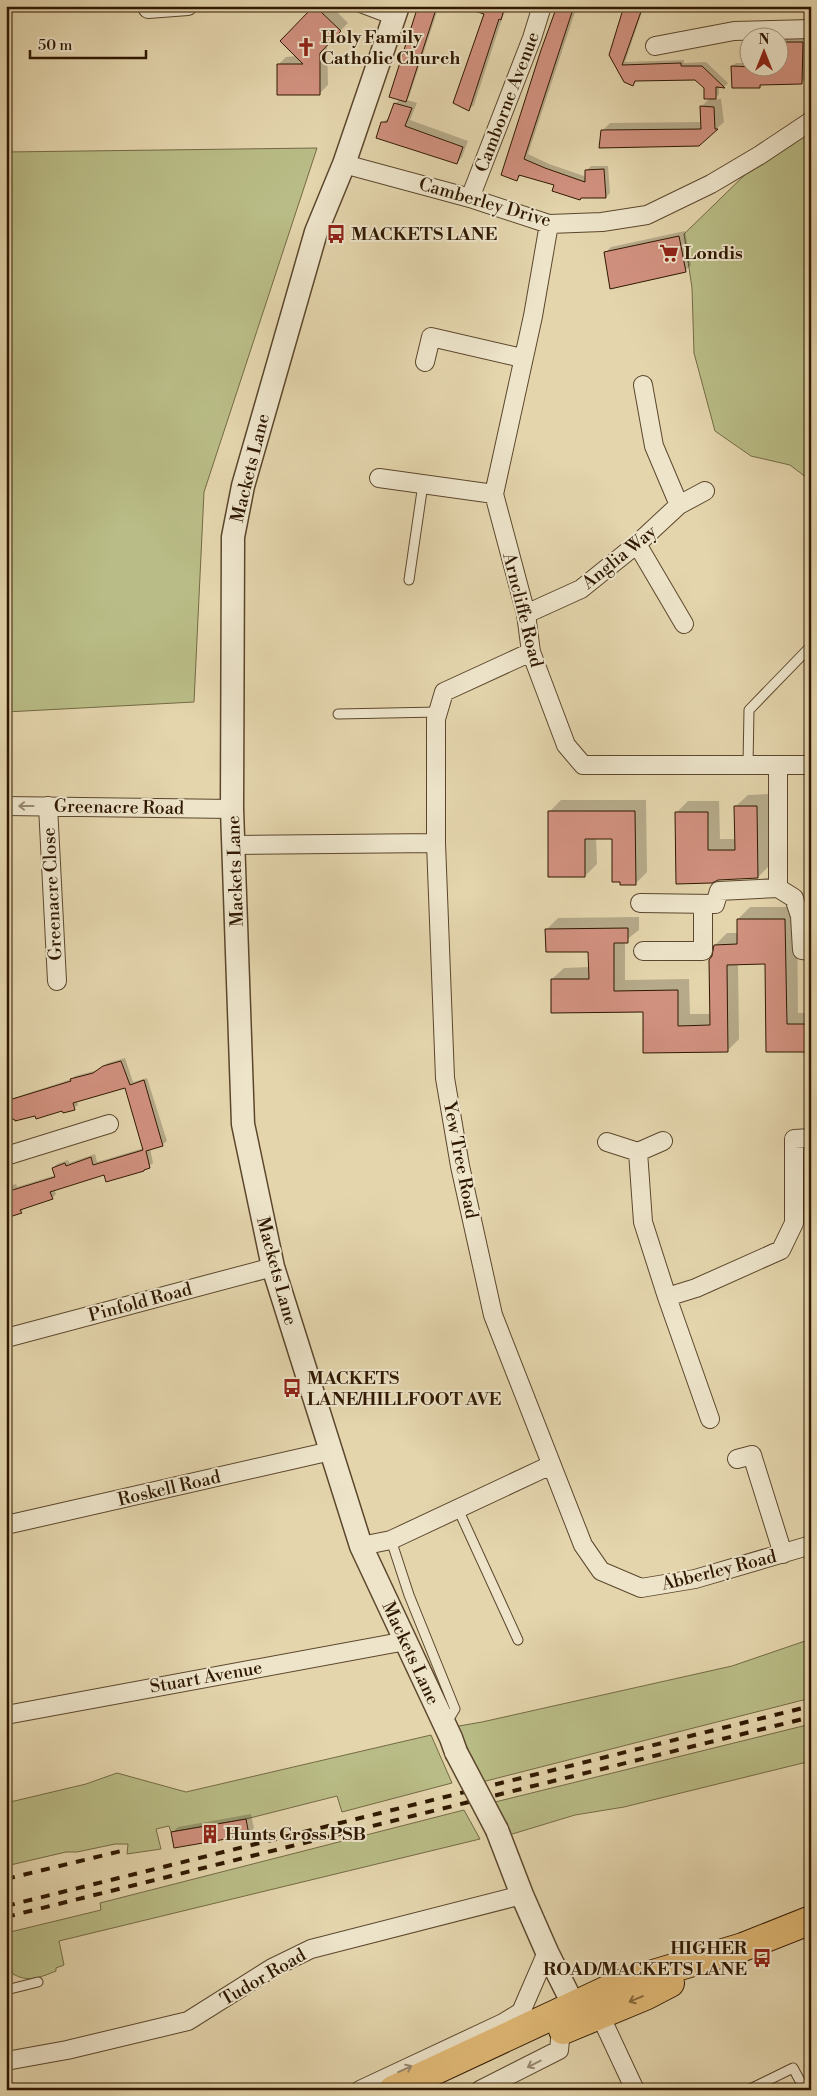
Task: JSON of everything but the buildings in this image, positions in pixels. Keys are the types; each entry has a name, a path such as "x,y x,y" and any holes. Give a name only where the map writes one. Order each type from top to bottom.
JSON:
{"highway":[{"path":"393,2090 587,2011 645,1996 743,1947 811,1920"},
{"path":"433,2090 561,2030 587,2011"}],"street":[{"path":"148,9 188,6"},
{"name":"Camborne Avenue","path":"470,198 532,38 542,6"},
{"name":"Mackets Lane","path":"395,13 344,164 316,232 243,486 233,537 232,809 243,1124 273,1267 361,1546 456,1752 497,1830 522,1895 547,1952 587,2011"},
{"path":"655,46 734,31 811,29"},
{"name":"Camberley Drive","path":"344,164 470,198 550,224 602,222 647,215 711,184 760,155 811,121"},
{"name":"Arncliffe Road","path":"550,224 533,316 522,358 494,494 526,614 531,652 566,745 583,765 811,765"},
{"path":"425,362 431,337 522,358"},
{"path":"643,385 654,446 679,505"},
{"path":"379,478 494,494"},
{"name":"Anglia Way","path":"526,614 581,589 637,544 679,505 705,491"},
{"path":"637,544 684,624"},
{"name":"Yew Tree Road","path":"531,652 444,692 436,719 436,843 445,1078 460,1166 493,1315 572,1516"},
{"path":"778,765 778,888"},
{"name":"Greenacre Road","path":"6,806 232,809"},
{"name":"Greenacre Close","path":"48,806 57,981"},
{"path":"233,845 436,843"},
{"path":"640,903 715,904 719,892 778,888 794,898 800,916 802,950 811,950"},
{"path":"643,951 702,951 704,904"},
{"path":"6,1156 110,1124"},
{"path":"667,1297 696,1288 782,1250 794,1223 794,1139 811,1138"},
{"path":"607,1142 638,1152 662,1141"},
{"path":"638,1152 642,1222 710,1419"},
{"name":"Pinfold Road","path":"6,1338 273,1267"},
{"name":"Roskell Road","path":"6,1525 331,1451"},
{"path":"737,1458 752,1455 783,1554"},
{"path":"361,1546 391,1540 551,1465"},
{"name":"Abberley Road","path":"572,1516 583,1545 601,1570 640,1588 695,1579 811,1545"},
{"name":"Stuart Avenue","path":"6,1715 406,1640"},
{"name":"Tudor Road","path":"6,2061 68,2050 188,2021 272,1968 311,1949 522,1895"},
{"path":"360,2090 503,2023 521,2012 547,1952"},
{"path":"587,2011 635,2090"},
{"path":"480,2090 559,2050 561,2030"}],"lane":[{"path":"356,6 395,13"},
{"path":"409,580 423,484"},
{"path":"748,765 749,710 811,646"},
{"path":"338,714 438,712"},
{"path":"458,1508 518,1640"},
{"name":"Mackets Lane","path":"391,1540 409,1595 455,1709 445,1725"},
{"path":"6,1990 38,1982"},
{"path":"748,2090 793,2068 804,2090"}],"green space":[{"path":"811,130 811,481 790,465 751,456 715,431 694,353 692,288 684,234 755,165"},
{"path":"317,148 204,492 194,702 6,712 6,152"},
{"path":"811,1639 811,1698 482,1782 453,1727 732,1666"},
{"path":"811,1724 811,1761 624,1807 575,1815 509,1835 491,1803"},
{"path":"431,1735 452,1783 342,1812 337,1796 246,1819 171,1832 169,1826 156,1829 161,1849 127,1854 128,1844 115,1844 77,1852 66,1852 6,1866 6,1803 86,1784 117,1773 186,1792"},
{"path":"464,1810 480,1839 59,1941 64,1965 56,1968 56,1971 40,1977 30,1979 13,1974 9,1957 6,1957 6,1933 101,1910 100,1903"}],"railway":[{"path":"6,1906 811,1706"},
{"path":"6,1917 811,1717"},
{"path":"6,1879 121,1851"}],"place":[{"name":"Holy Family Catholic Church","path":"306,47"},
{"name":"MACKETS LANE","path":"336,234"},
{"name":"Londis","path":"669,253"},
{"name":"MACKETS LANE/HILLFOOT AVE","path":"292,1388"},
{"name":"Hunts Cross PSB","path":"210,1834"},
{"name":"HIGHER ROAD/MACKETS LANE","path":"762,1958"}]}
